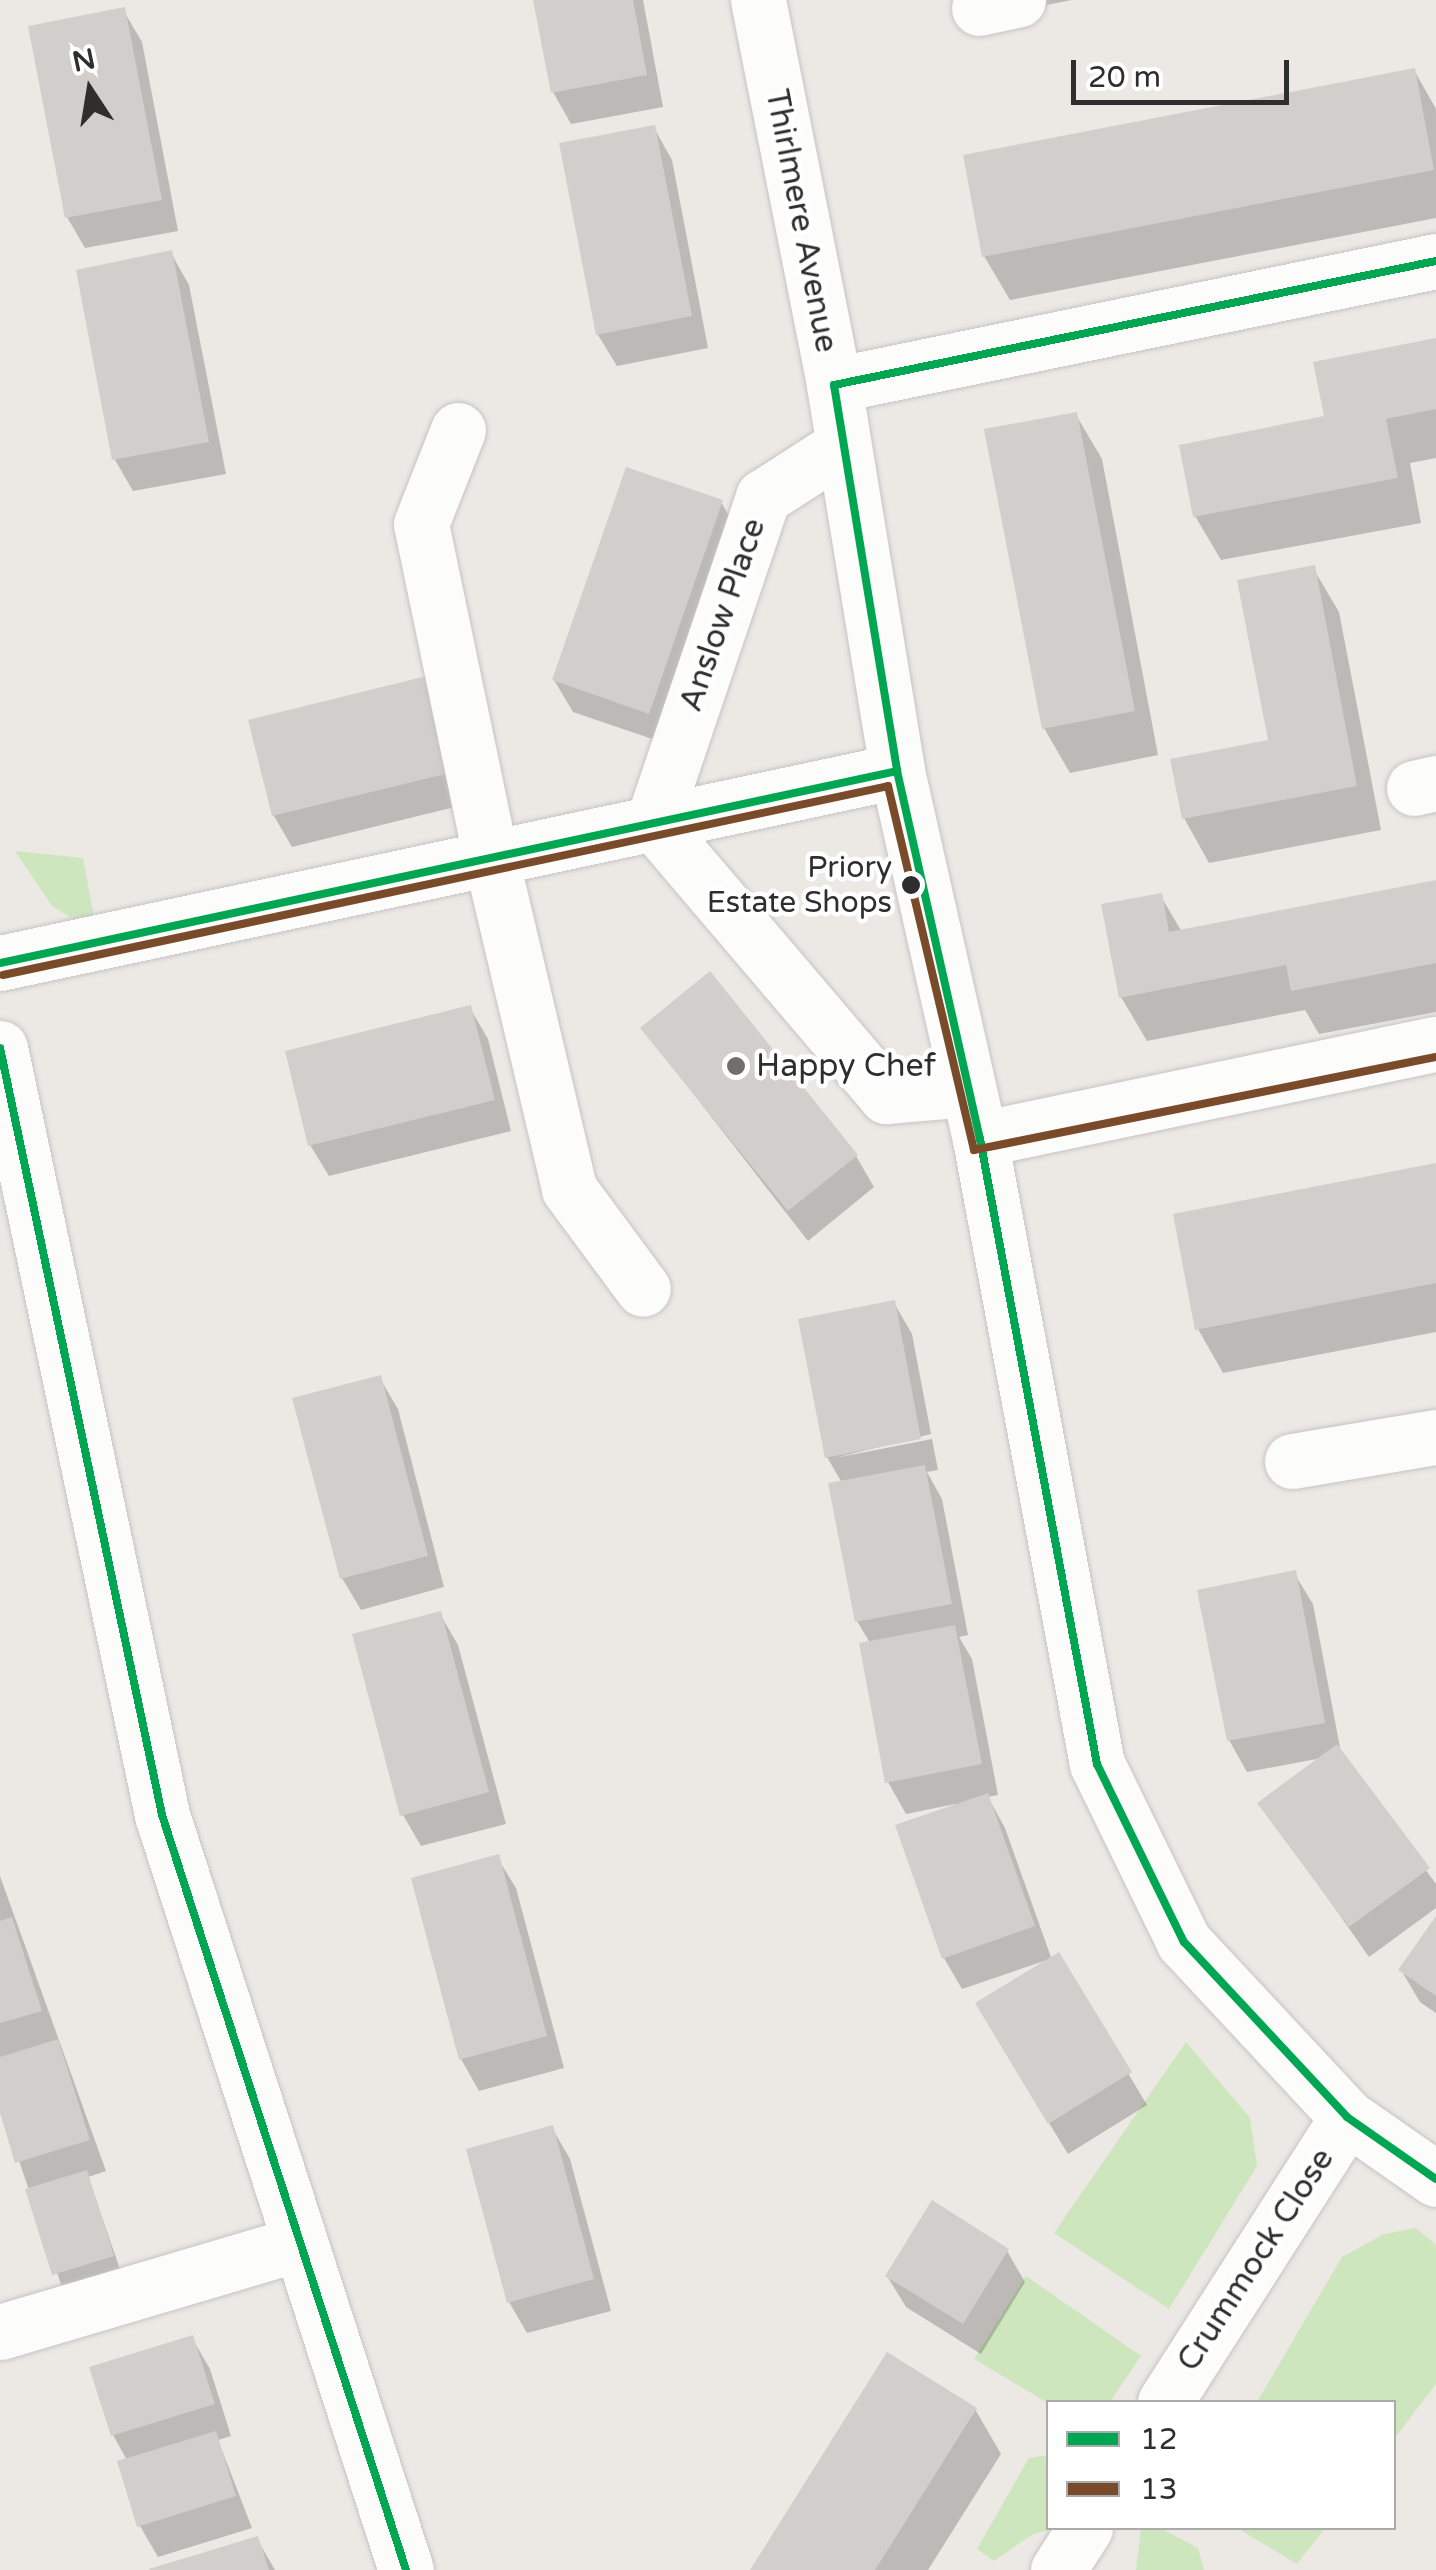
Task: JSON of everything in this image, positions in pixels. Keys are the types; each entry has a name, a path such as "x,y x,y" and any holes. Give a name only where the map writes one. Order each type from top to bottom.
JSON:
{"street":[{"name":"Thirlmere Avenue","path":"758,0 834,385 896,771 974,1114 1097,1764 1184,1942 1347,2117 1436,2179"},
{"path":"834,385 1436,261"},
{"path":"458,430 422,524 491,858 569,1189 642,1289"},
{"name":"Anslow Place","path":"652,822 763,498 842,446"},
{"path":"0,963 896,771"},
{"path":"652,822 886,1096 974,1114 1436,1044"},
{"path":"0,1048 162,1814 406,2570"},
{"path":"1292,1461 1436,1436"},
{"name":"Crummock Close","path":"1166,2400 1347,2117"},
{"path":"0,2332 300,2243"},
{"path":"1058,2570 1084,2530"}],"green space":[{"path":"15,851 83,858 97,933 52,906"},
{"path":"1186,2042 1250,2118 1257,2166 1169,2309 1054,2233"},
{"path":"1416,2228 1436,2245 1436,2384 1396,2436 1396,2400 1258,2400 1342,2257 1384,2234"},
{"path":"1026,2276 1141,2356 1111,2400 1046,2402 974,2359"},
{"path":"1046,2455 1049,2530 1033,2534 994,2561 977,2549 1029,2458"},
{"path":"1141,2530 1164,2530 1198,2548 1204,2570 1136,2570"},
{"path":"1240,2530 1323,2530 1297,2564"}],"building":[{"path":"533,0 633,0 647,75 551,93"},
{"path":"125,7 162,200 65,218 28,26"},
{"path":"1415,68 1434,170 982,257 963,155"},
{"path":"655,125 692,316 596,335 559,143"},
{"path":"172,250 209,442 112,460 76,270"},
{"path":"1436,338 1436,409 1386,419 1398,478 1193,517 1179,445 1324,416 1313,362"},
{"path":"1077,412 1135,711 1042,729 984,429"},
{"path":"626,467 723,500 649,714 552,680"},
{"path":"1315,565 1357,786 1182,819 1170,759 1268,740 1237,580"},
{"path":"435,674 458,771 272,816 248,720"},
{"path":"1436,880 1436,963 1291,991 1286,965 1119,998 1101,904 1162,893 1169,932"},
{"path":"710,971 858,1155 788,1211 640,1028"},
{"path":"471,1005 495,1100 308,1146 285,1051"},
{"path":"1436,1163 1436,1283 1195,1330 1173,1214"},
{"path":"895,1300 921,1439 825,1458 798,1319"},
{"path":"381,1375 428,1556 340,1579 292,1398"},
{"path":"925,1465 952,1604 855,1622 828,1483"},
{"path":"1296,1570 1325,1723 1227,1741 1197,1590"},
{"path":"441,1611 489,1792 400,1816 352,1634"},
{"path":"955,1625 982,1764 885,1783 859,1643"},
{"path":"1337,1744 1430,1868 1349,1927 1257,1803"},
{"path":"988,1793 1035,1926 942,1959 895,1825"},
{"path":"499,1854 547,2036 459,2060 411,1878"},
{"path":"1436,1916 1436,1996 1398,1970"},
{"path":"12,1917 42,2011 0,2023 0,1921"},
{"path":"1059,1952 1132,2072 1048,2124 975,2003"},
{"path":"58,2039 90,2140 15,2163 0,2113 0,2057"},
{"path":"553,2125 594,2279 507,2303 466,2149"},
{"path":"87,2170 114,2256 52,2275 25,2189"},
{"path":"932,2200 1009,2249 963,2324 885,2276"},
{"path":"193,2335 215,2404 111,2436 89,2367"},
{"path":"887,2352 977,2408 875,2570 750,2570"},
{"path":"216,2431 236,2496 137,2527 117,2461"},
{"path":"258,2536 269,2570 149,2569"}],"transit line":[{"name":"12","path":"834,385 1436,261"},
{"name":"12","path":"834,385 897,771 980,1139 1097,1764 1184,1942 1347,2117 1436,2179"},
{"name":"12","path":"0,963 897,771"},
{"name":"13","path":"3,975 888,786 974,1150 1436,1057"},
{"name":"12","path":"0,1048 162,1815 406,2570"}],"place":[{"name":"Priory Estate Shops","path":"911,885"},
{"name":"Happy Chef","path":"736,1066"}]}
